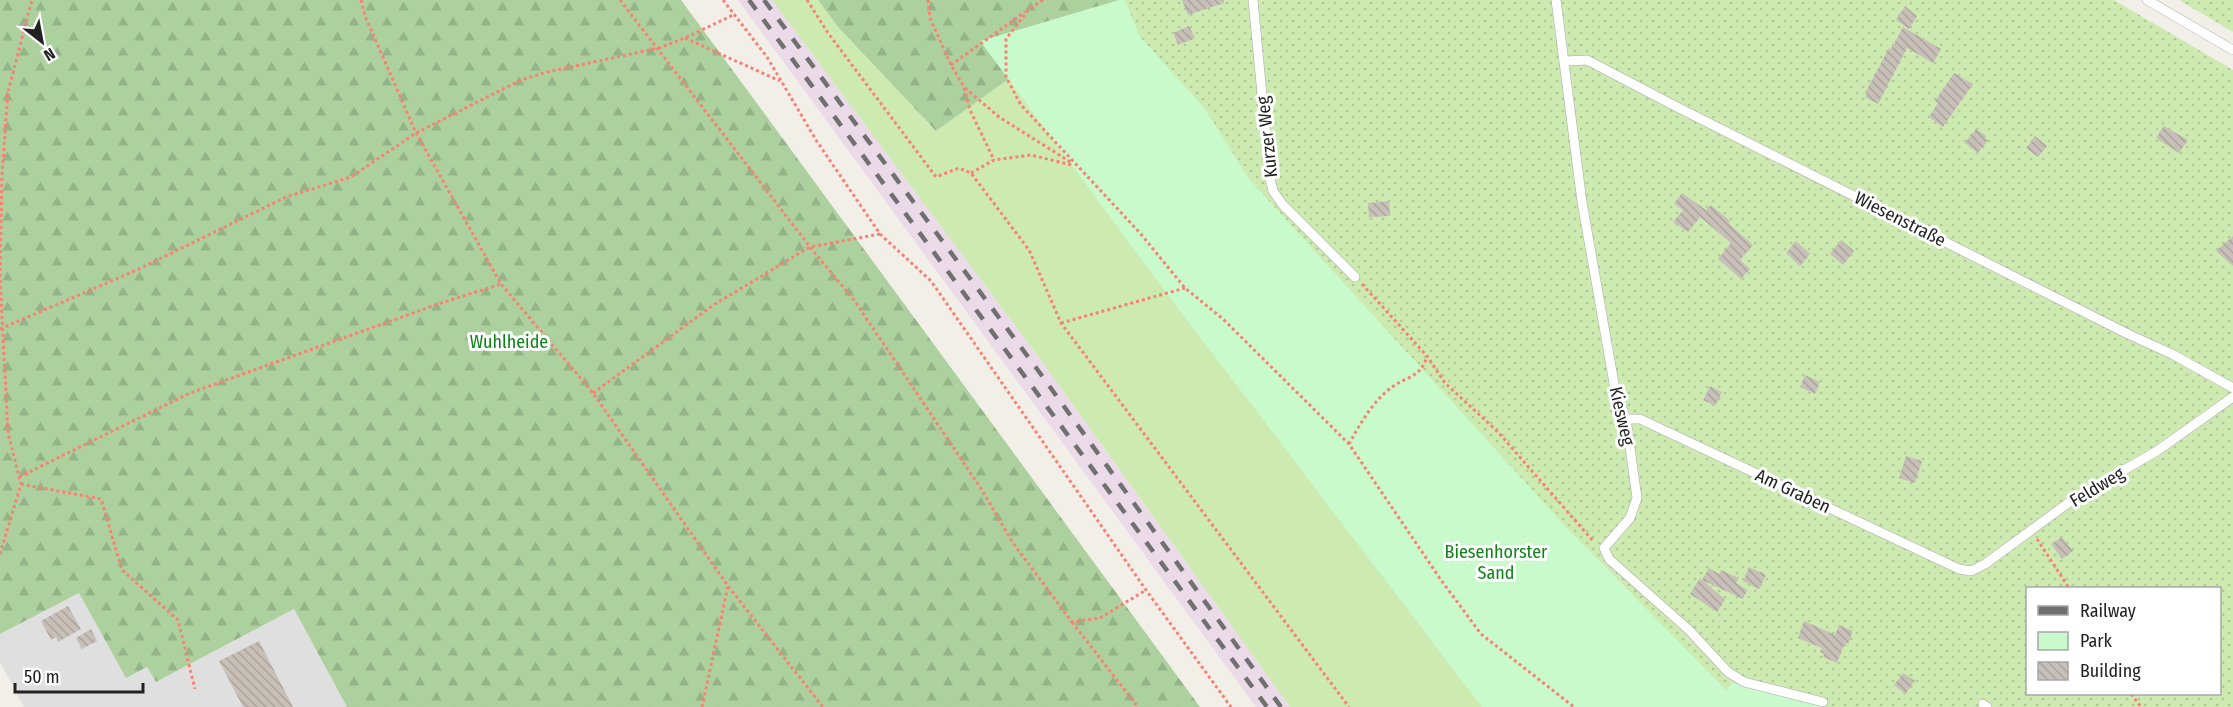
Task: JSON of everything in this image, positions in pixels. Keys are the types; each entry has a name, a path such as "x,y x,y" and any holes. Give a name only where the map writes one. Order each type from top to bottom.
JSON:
{"lane":[{"name":"Kurzer Weg","path":"1253,0 1273,191 1283,205 1354,277"},
{"name":"Kiesweg","path":"1556,0 1590,245 1615,389 1626,419 1637,498 1630,518 1604,548"},
{"path":"2147,0 2233,50"},
{"name":"Wiesenstraße","path":"1565,61 1587,60 2119,330 2172,354 2233,388"},
{"name":"Feldweg","path":"1959,570 1971,571 1985,564 2075,498 2157,451 2233,397"},
{"name":"Am Graben","path":"1626,419 1640,419 1959,570"},
{"path":"1604,548 1610,559 1689,630 1728,672 1744,682 1823,702"}],"path":[{"path":"0,554 21,484 8,433 0,276 2,176 8,92 32,0"},
{"path":"361,0 365,16 416,134 501,284 593,393 728,586 823,707"},
{"path":"620,0 810,247 854,300 967,469 1013,543 1138,707"},
{"path":"723,0 766,57 816,140 880,234 931,281 1146,590 1231,707"},
{"path":"807,0 842,52 936,177 959,168 970,173 1029,250 1061,323 1349,707"},
{"path":"928,0 930,18 951,65 964,87 970,110 994,160"},
{"path":"951,65 1043,0"},
{"path":"1029,9 1006,39 1006,77 1021,105 1140,232 1185,288 1223,319 1349,444 1441,580 1481,634 1574,707"},
{"path":"2,328 139,269 286,197 351,177 416,134 521,80 547,72 659,48 734,15"},
{"path":"685,38 781,82"},
{"path":"964,87 999,117 1076,166"},
{"path":"970,173 994,160 1030,155 1076,166"},
{"path":"593,393 715,304 810,247 880,234"},
{"path":"1354,277 1371,292 1427,356 1445,383 1498,432 1594,543 1604,548"},
{"path":"19,477 190,393 441,303 501,284"},
{"path":"1061,323 1185,288"},
{"path":"1349,444 1365,417 1393,386 1406,381 1419,371 1425,365 1427,356"},
{"path":"21,484 101,500 122,570 178,620 195,689"},
{"path":"2031,530 2068,587"},
{"path":"702,707 728,586"},
{"path":"1072,622 1100,618 1146,590"}],"shaded area":[{"path":"738,0 772,0 1043,363 1290,707 1256,707"},
{"path":"79,593 126,677 147,667 156,682 294,609 347,707 24,707 0,662 0,634"}],"green space":[{"name":"Wuhlheide","path":"0,0 681,0 1200,707 347,707 294,609 156,682 147,667 126,678 79,593 0,634"},
{"name":"Biesenhorster Sand","path":"772,0 818,0 838,27 936,131 1119,0 1125,0 1732,683 1826,707 1290,707 1043,363"},
{"path":"818,0 1119,0 936,131 838,27"},
{"name":"Biesenhorster Sand","path":"1119,0 1126,0 1747,688 1826,707 1482,707 1168,295 980,41"},
{"path":"1125,0 2114,0 2233,70 2233,707 1826,707 1733,683 1726,690 1567,528 1249,179 1205,109 1140,37"},
{"path":"2179,0 2233,0 2233,32"}],"building":[{"path":"1182,0 1224,0 1224,3 1188,15"},
{"path":"1905,6 1917,16 1909,29 1896,20"},
{"path":"1189,26 1195,38 1178,45 1173,33"},
{"path":"1903,27 1941,49 1933,63 1907,48 1878,104 1865,97 1867,94 1865,93"},
{"path":"1954,73 1973,84 1943,127 1929,117 1938,103 1935,101"},
{"path":"2164,126 2188,140 2179,153 2156,138"},
{"path":"1976,129 1988,140 1978,153 1965,143"},
{"path":"2035,136 2047,146 2038,157 2026,148"},
{"path":"1682,193 1706,210 1688,232 1673,222 1683,210 1674,204"},
{"path":"1389,201 1390,216 1369,217 1368,203"},
{"path":"1711,205 1753,245 1740,260 1750,269 1741,279 1718,259 1731,243 1700,217"},
{"path":"2233,236 2233,266 2216,251"},
{"path":"1841,240 1854,251 1843,265 1830,254"},
{"path":"1796,241 1810,254 1800,266 1786,253"},
{"path":"1805,375 1820,382 1815,394 1800,387"},
{"path":"1710,386 1722,392 1715,406 1703,400"},
{"path":"1906,456 1922,461 1915,483 1899,478"},
{"path":"2062,537 2073,551 2062,559 2051,544"},
{"path":"1749,567 1766,575 1759,589 1743,581"},
{"path":"1709,568 1719,574 1721,570 1739,578 1736,583 1747,590 1743,599 1704,581 1725,600 1717,612 1690,594"},
{"path":"68,606 81,629 58,642 56,637 51,640 41,621"},
{"path":"1804,621 1835,635 1839,625 1853,631 1837,663 1823,657 1824,654 1820,652 1822,648 1798,638"},
{"path":"91,629 97,641 82,649 76,638"},
{"path":"259,641 293,707 243,707 219,661"},
{"path":"1903,673 1915,681 1905,694 1894,685"}],"railway":[{"path":"749,0 1267,707"},
{"path":"764,0 1037,369 1281,707"}]}
